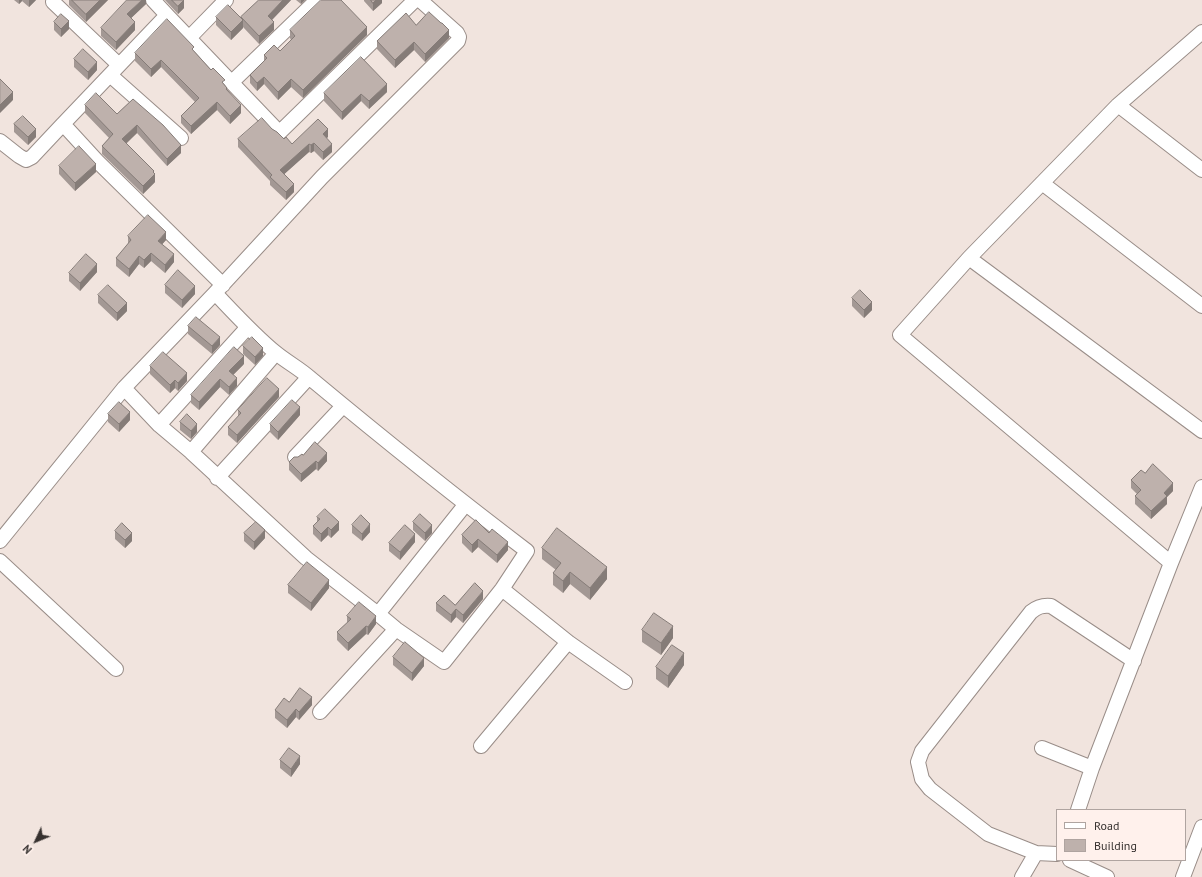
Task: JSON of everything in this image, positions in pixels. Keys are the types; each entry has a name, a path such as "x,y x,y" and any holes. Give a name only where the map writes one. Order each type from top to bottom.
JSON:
{"street":[{"path":"153,0 278,131 282,131 415,0"},
{"path":"188,38 226,0"},
{"path":"232,82 317,0"},
{"path":"0,541 124,388 219,289 322,177 458,40 459,37 457,33 420,0"},
{"path":"53,2 119,64"},
{"path":"0,141 26,160 32,157 167,15"},
{"path":"1171,563 900,335 969,258 1118,105 1201,33"},
{"path":"110,75 181,138"},
{"path":"1118,105 1202,170"},
{"path":"63,124 219,289 247,328 465,505 527,551 502,589 444,662 396,629 306,558 217,478 191,452 159,425 124,388"},
{"path":"1042,182 1202,306"},
{"path":"969,258 1202,431"},
{"path":"159,425 247,328"},
{"path":"191,452 276,353"},
{"path":"217,478 309,377"},
{"path":"295,457 343,406"},
{"path":"1078,809 1092,768 1202,487"},
{"path":"378,614 465,505"},
{"path":"0,561 116,669"},
{"path":"502,589 568,642 625,682"},
{"path":"1056,854 1036,853 988,834 930,789 919,773 918,762 922,752 1031,612 1036,608 1051,606 1134,661"},
{"path":"320,712 396,629"},
{"path":"481,746 568,642"},
{"path":"1042,748 1092,768"},
{"path":"1183,877 1202,827"},
{"path":"1022,877 1036,853"},
{"path":"1072,861 1107,877"}],"building":[{"path":"72,0 100,0 86,14"},
{"path":"127,0 142,0 127,14 135,22 116,42 101,28"},
{"path":"172,0 184,0 178,6"},
{"path":"259,0 283,0 268,16 274,22 259,36 241,17"},
{"path":"321,0 341,0 367,27 303,90 291,79 278,92 264,77 257,83 250,75 267,58 264,55 274,45 280,51 295,36 290,30"},
{"path":"228,5 243,20 231,32 216,17"},
{"path":"429,12 449,30 425,54 414,42 395,60 377,41 406,13 416,25"},
{"path":"61,14 69,21 61,29 54,22"},
{"path":"167,19 194,47 192,49 211,70 213,68 225,80 222,82 227,88 226,89 241,105 230,116 217,102 191,126 181,116 199,98 161,60 151,69 135,53"},
{"path":"83,49 97,62 88,72 74,59"},
{"path":"361,57 387,84 369,101 361,94 342,112 324,93"},
{"path":"0,79 13,92 0,105"},
{"path":"96,93 117,114 133,99 163,125 181,145 167,159 137,125 122,139 154,171 153,172 155,174 143,186 102,146 113,134 85,105"},
{"path":"23,116 36,129 28,137 14,124"},
{"path":"262,118 272,129 284,139 286,137 292,144 318,119 328,129 323,134 332,144 323,152 314,143 311,145 309,144 280,170 294,184 286,192 270,177 272,175 238,139"},
{"path":"79,146 96,164 75,183 59,166"},
{"path":"148,215 166,232 158,241 174,254 165,265 151,253 144,260 139,256 129,269 116,258 131,240 128,236"},
{"path":"86,254 97,264 80,283 69,273"},
{"path":"178,270 195,286 182,300 165,285"},
{"path":"108,285 127,303 117,313 98,295"},
{"path":"860,290 872,302 864,310 852,298"},
{"path":"196,317 220,337 212,346 188,326"},
{"path":"252,337 263,348 255,357 243,346"},
{"path":"234,347 244,356 229,371 237,378 229,387 220,379 199,402 191,395"},
{"path":"163,352 187,373 178,383 175,380 170,385 150,366"},
{"path":"267,378 279,389 237,435 228,427 241,413 238,410"},
{"path":"292,400 300,407 278,432 270,424"},
{"path":"119,402 130,412 119,424 108,414"},
{"path":"187,414 197,424 191,431 180,422"},
{"path":"315,442 327,453 318,463 316,461 301,474 289,462 294,457 303,455"},
{"path":"1153,464 1173,483 1164,493 1167,496 1151,511 1135,496 1141,490 1131,480 1141,470 1145,473"},
{"path":"325,509 339,522 331,530 328,527 321,534 313,526 320,519 317,517"},
{"path":"420,514 432,525 425,533 413,522"},
{"path":"361,515 370,524 362,534 352,525"},
{"path":"476,520 489,533 492,529 508,542 497,555 478,539 472,545 462,535"},
{"path":"256,522 265,530 254,542 244,533"},
{"path":"122,523 132,533 125,540 115,531"},
{"path":"405,525 415,534 400,552 389,543"},
{"path":"557,528 607,567 590,588 570,572 563,581 553,573 561,563 542,548"},
{"path":"307,562 329,580 311,603 288,585"},
{"path":"475,583 483,591 463,615 456,609 451,615 436,603 444,595 455,605"},
{"path":"359,602 376,616 368,627 366,626 348,643 337,632 351,619 347,616"},
{"path":"654,613 673,626 661,643 642,630"},
{"path":"405,642 424,658 412,673 393,657"},
{"path":"672,645 684,653 668,676 656,667"},
{"path":"300,688 312,697 299,712 296,709 287,720 275,710 284,698 289,702"},
{"path":"289,748 300,756 291,769 280,760"}]}
